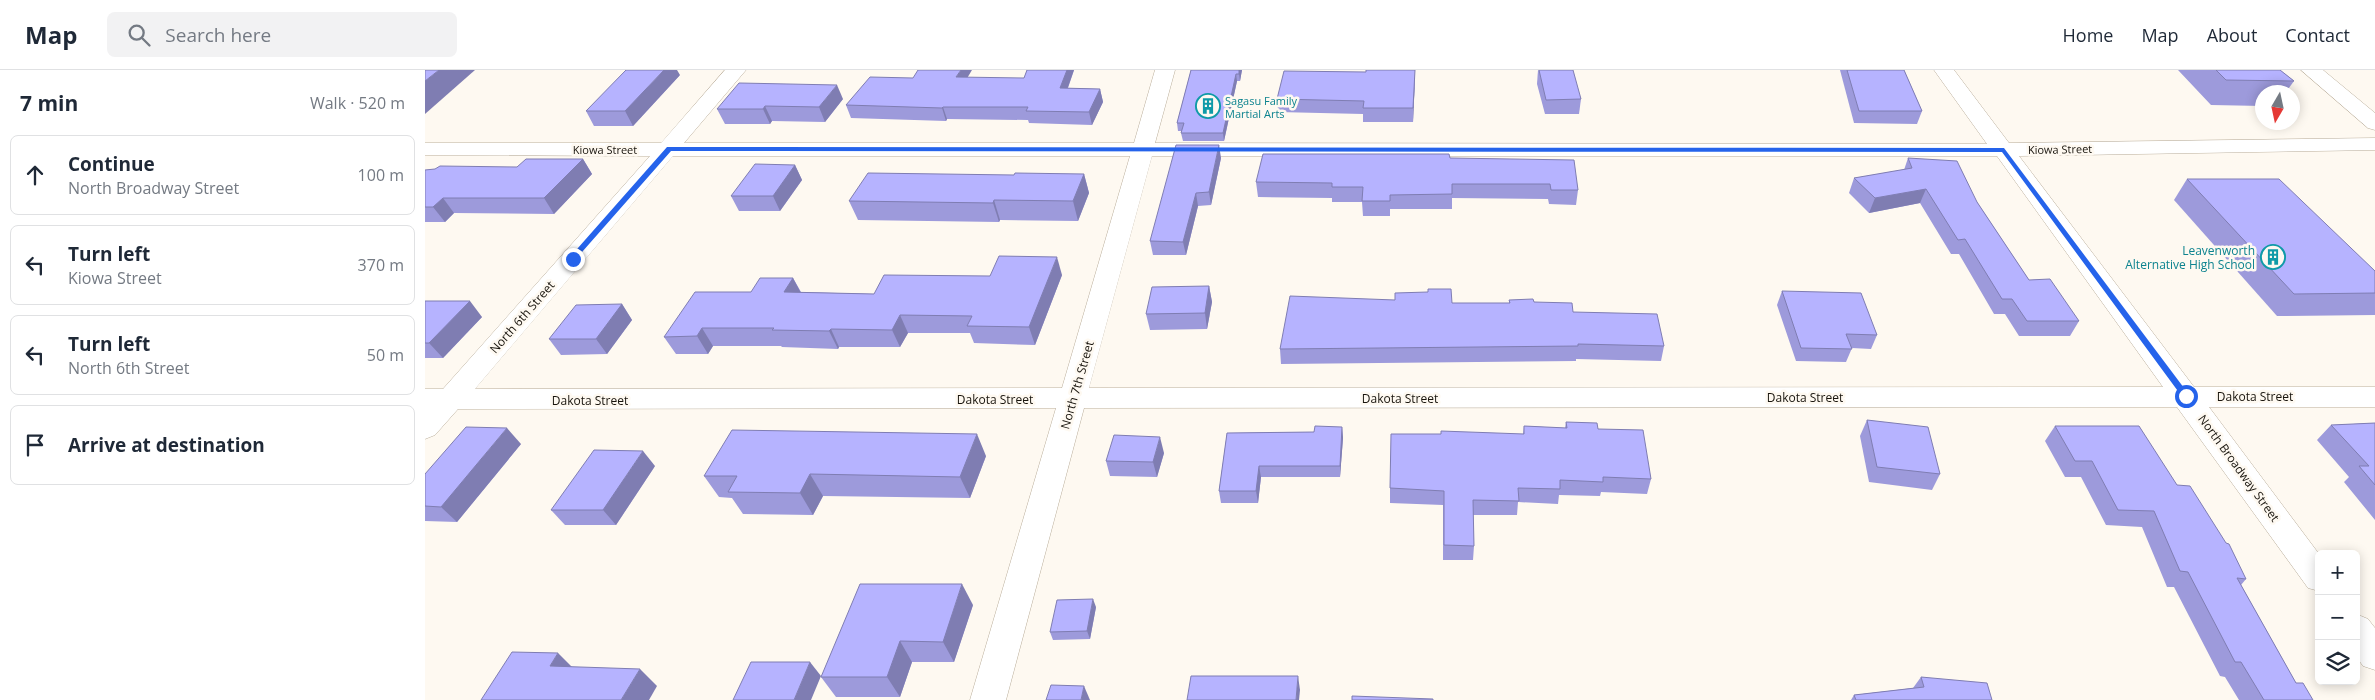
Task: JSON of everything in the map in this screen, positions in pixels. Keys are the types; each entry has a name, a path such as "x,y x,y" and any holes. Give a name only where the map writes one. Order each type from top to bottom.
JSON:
{"street":[{"name":"North 6th Street","path":"425,428 437,399 669,149 736,70"},
{"name":"North 7th Street","path":"988,700 1165,70"},
{"name":"North Broadway Street","path":"1944,70 2315,573"},
{"path":"2311,70 2375,124"},
{"name":"Kiowa Street","path":"425,149 2004,150 2375,144"},
{"name":"Dakota Street","path":"437,399 2375,397"},
{"path":"2360,635 2375,655"}],"building":[{"path":"425,70 439,70 425,81"},
{"path":"626,70 664,70 625,111 586,111"},
{"path":"918,70 961,70 956,77 1024,78 1027,70 1067,70 1060,88 1100,89 1089,112 1026,111 1028,107 942,108 846,105 870,77 913,78"},
{"name":"Sagasu Family Martial Arts","path":"1191,70 1239,70 1239,74 1236,74 1223,133 1181,133 1184,123 1177,123"},
{"path":"1366,70 1415,70 1413,108 1363,108 1364,101 1277,99 1284,71 1366,72"},
{"path":"1539,70 1573,70 1581,99 1546,100"},
{"path":"1847,70 1904,70 1922,111 1859,111"},
{"path":"2216,70 2280,70 2294,81 2226,80"},
{"path":"739,83 837,85 819,107 765,106 763,109 717,109"},
{"path":"1176,145 1219,145 1209,192 1196,193 1183,242 1150,241"},
{"path":"1263,154 1449,154 1450,158 1574,160 1578,190 1551,190 1550,184 1452,184 1452,194 1390,195 1390,201 1362,201 1363,187 1332,187 1332,183 1256,182"},
{"path":"1908,158 1957,161 1977,202 2029,280 2050,279 2079,321 2027,321 2012,299 2002,299 1965,239 1958,240 1926,189 1875,198 1854,178 1912,168"},
{"path":"526,159 583,159 544,198 443,198 433,207 425,207 425,170 435,169 440,166 517,167"},
{"path":"755,164 795,165 773,196 731,196"},
{"path":"868,173 1084,174 1073,201 994,200 993,203 849,201"},
{"path":"2187,179 2279,179 2375,271 2375,293 2294,294"},
{"path":"999,256 1057,257 1029,327 967,326 972,316 900,315 892,330 831,329 829,331 772,330 774,328 702,328 697,336 664,337 695,292 751,292 760,278 793,278 784,292 874,294 884,275 990,276"},
{"path":"1209,286 1205,313 1146,314 1152,287"},
{"path":"1428,289 1451,289 1452,303 1510,303 1509,300 1533,299 1534,302 1572,303 1573,312 1657,314 1664,346 1578,344 1578,346 1280,349 1290,296 1395,300 1395,293 1428,292"},
{"path":"1782,291 1861,293 1877,335 1846,334 1852,349 1801,348"},
{"path":"425,301 470,301 429,343 425,343"},
{"path":"622,304 596,339 549,339 576,305"},
{"path":"1867,420 1928,427 1940,474 1877,467"},
{"path":"1566,422 1597,423 1598,429 1643,430 1651,479 1603,477 1603,482 1560,480 1560,489 1518,488 1519,501 1473,500 1474,546 1444,545 1444,491 1390,488 1391,434 1441,434 1441,431 1524,434 1524,426 1567,428"},
{"path":"2375,423 2375,485 2359,466 2369,466 2331,425"},
{"path":"1315,426 1342,427 1340,466 1259,466 1256,491 1219,491 1227,433 1314,432"},
{"path":"2055,426 2139,426 2177,485 2190,486 2226,543 2229,544 2246,579 2237,578 2296,683 2303,683 2313,700 2264,700 2241,662 2235,662 2188,572 2180,571 2154,511 2118,510 2092,461 2075,461"},
{"path":"466,427 507,428 441,507 425,506 425,474"},
{"path":"732,430 977,434 960,477 810,474 800,493 728,492 737,476 704,476"},
{"path":"1114,435 1160,437 1153,462 1106,461"},
{"path":"594,450 643,451 603,510 551,510"},
{"path":"860,584 962,584 943,642 900,641 887,677 821,677"},
{"path":"1093,599 1087,631 1050,632 1057,600"},
{"path":"512,652 558,653 550,666 640,669 621,700 481,700"},
{"path":"751,662 810,662 794,700 733,700"},
{"path":"1191,676 1298,676 1296,700 1187,700"},
{"path":"1921,677 1987,683 1992,700 1856,700 1854,695 1924,687"},
{"path":"1051,685 1084,686 1081,700 1046,700"},
{"path":"1352,696 1433,699 1433,700 1352,700"}],"place":[{"name":"Sagasu Family Martial Arts","path":"1208,106"},
{"name":"Leavenworth Alternative High School","path":"2273,257"}],"route":[{"path":"573,259 669,149 2004,150 2186,396"}]}
